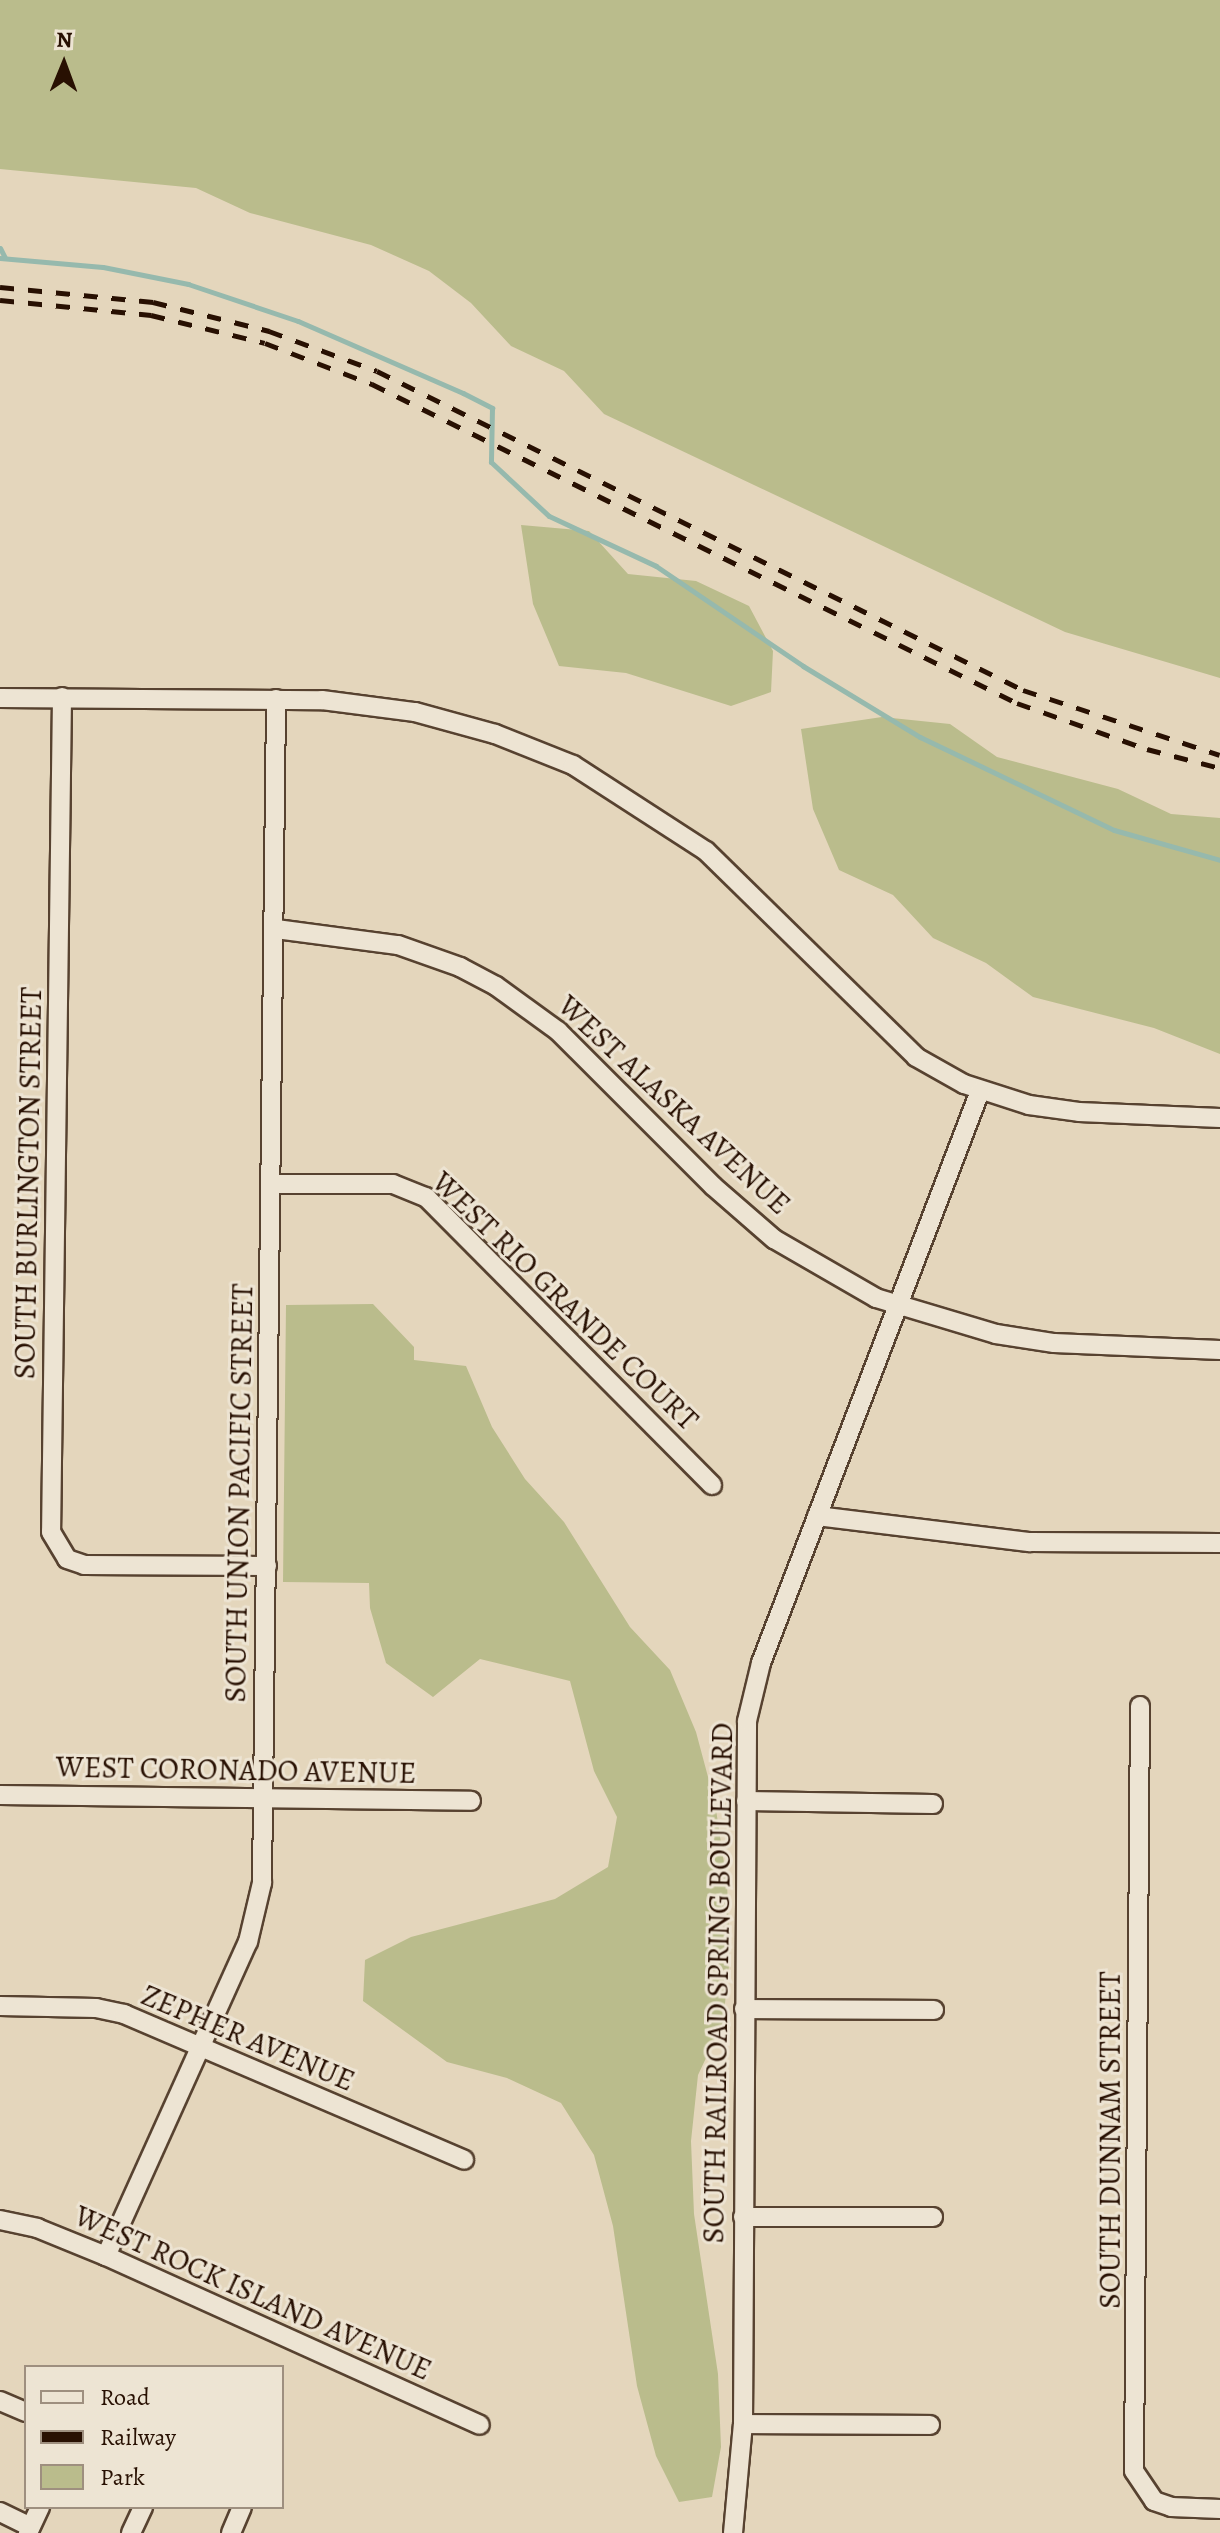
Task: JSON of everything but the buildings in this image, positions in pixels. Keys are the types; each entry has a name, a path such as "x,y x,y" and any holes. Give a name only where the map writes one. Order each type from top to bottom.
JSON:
{"street":[{"name":"SOUTH BURLINGTON STREET","path":"62,697 51,1532 67,1559 84,1565 267,1566"},
{"path":"0,698 276,699 415,712 495,734 573,765 706,851 916,1057 980,1091 1079,1112 1220,1118"},
{"name":"SOUTH UNION PACIFIC STREET","path":"106,2256 202,2047 256,1917 262,1883 276,929 276,699"},
{"name":"WEST ALASKA AVENUE","path":"276,929 398,945 460,967 496,986 558,1031 713,1186 774,1239 839,1280 899,1307 996,1334 1054,1343 1220,1350"},
{"name":"SOUTH RAILROAD SPRING BOULEVARD","path":"733,2533 743,2424 747,1721 753,1688 980,1091"},
{"name":"WEST RIO GRANDE COURT","path":"270,1184 393,1184 426,1197 712,1485"},
{"path":"817,1516 1030,1542 1220,1543"},
{"name":"SOUTH DUNNAM STREET","path":"1140,1706 1134,2471 1154,2501 1171,2507 1220,2509"},
{"name":"WEST CORONADO AVENUE","path":"0,1795 471,1801"},
{"path":"746,1801 933,1804"},
{"name":"ZEPHER AVENUE","path":"0,2006 96,2008 173,2032 464,2160"},
{"path":"744,2009 934,2010"},
{"path":"743,2217 933,2217"},
{"name":"WEST ROCK ISLAND AVENUE","path":"0,2220 37,2228 106,2256 480,2425"},
{"path":"0,2401 24,2411"},
{"path":"743,2424 930,2425"},
{"path":"0,2512 30,2530 39,2509"},
{"path":"131,2533 142,2509"},
{"path":"231,2533 241,2509"}],"green space":[{"path":"0,0 1220,0 1220,678 1065,632 604,414 564,371 511,346 471,303 429,271 371,245 250,213 196,188 0,169"},
{"path":"521,525 589,531 628,574 696,581 749,606 773,651 771,692 731,706 626,673 559,666 533,604"},
{"path":"882,717 950,724 997,757 1118,789 1171,814 1220,818 1220,1054 1154,1028 1033,997 986,963 933,938 893,895 839,870 813,809 801,729"},
{"path":"373,1304 414,1347 414,1360 466,1366 492,1427 525,1479 564,1522 630,1627 670,1670 696,1732 715,1803 727,1883 730,1956 723,2022 698,2075 691,2141 694,2214 718,2374 721,2447 712,2497 679,2502 656,2456 637,2386 613,2226 594,2155 561,2103 507,2078 447,2062 363,2001 365,1960 411,1937 555,1899 608,1867 617,1817 594,1771 570,1681 480,1659 433,1697 386,1663 370,1608 369,1583 283,1582 286,1305"}],"waterway":[{"path":"0,248 5,258"},
{"path":"0,258 103,267 188,284 298,321 463,393 492,408 491,462 549,516 656,566 803,666 920,737 1114,830 1220,860"}],"railway":[{"path":"0,287 153,302 269,331 377,371 1023,690 1220,755"},
{"path":"0,300 151,315 265,343 372,384 1017,703 1147,749 1220,768"}]}
